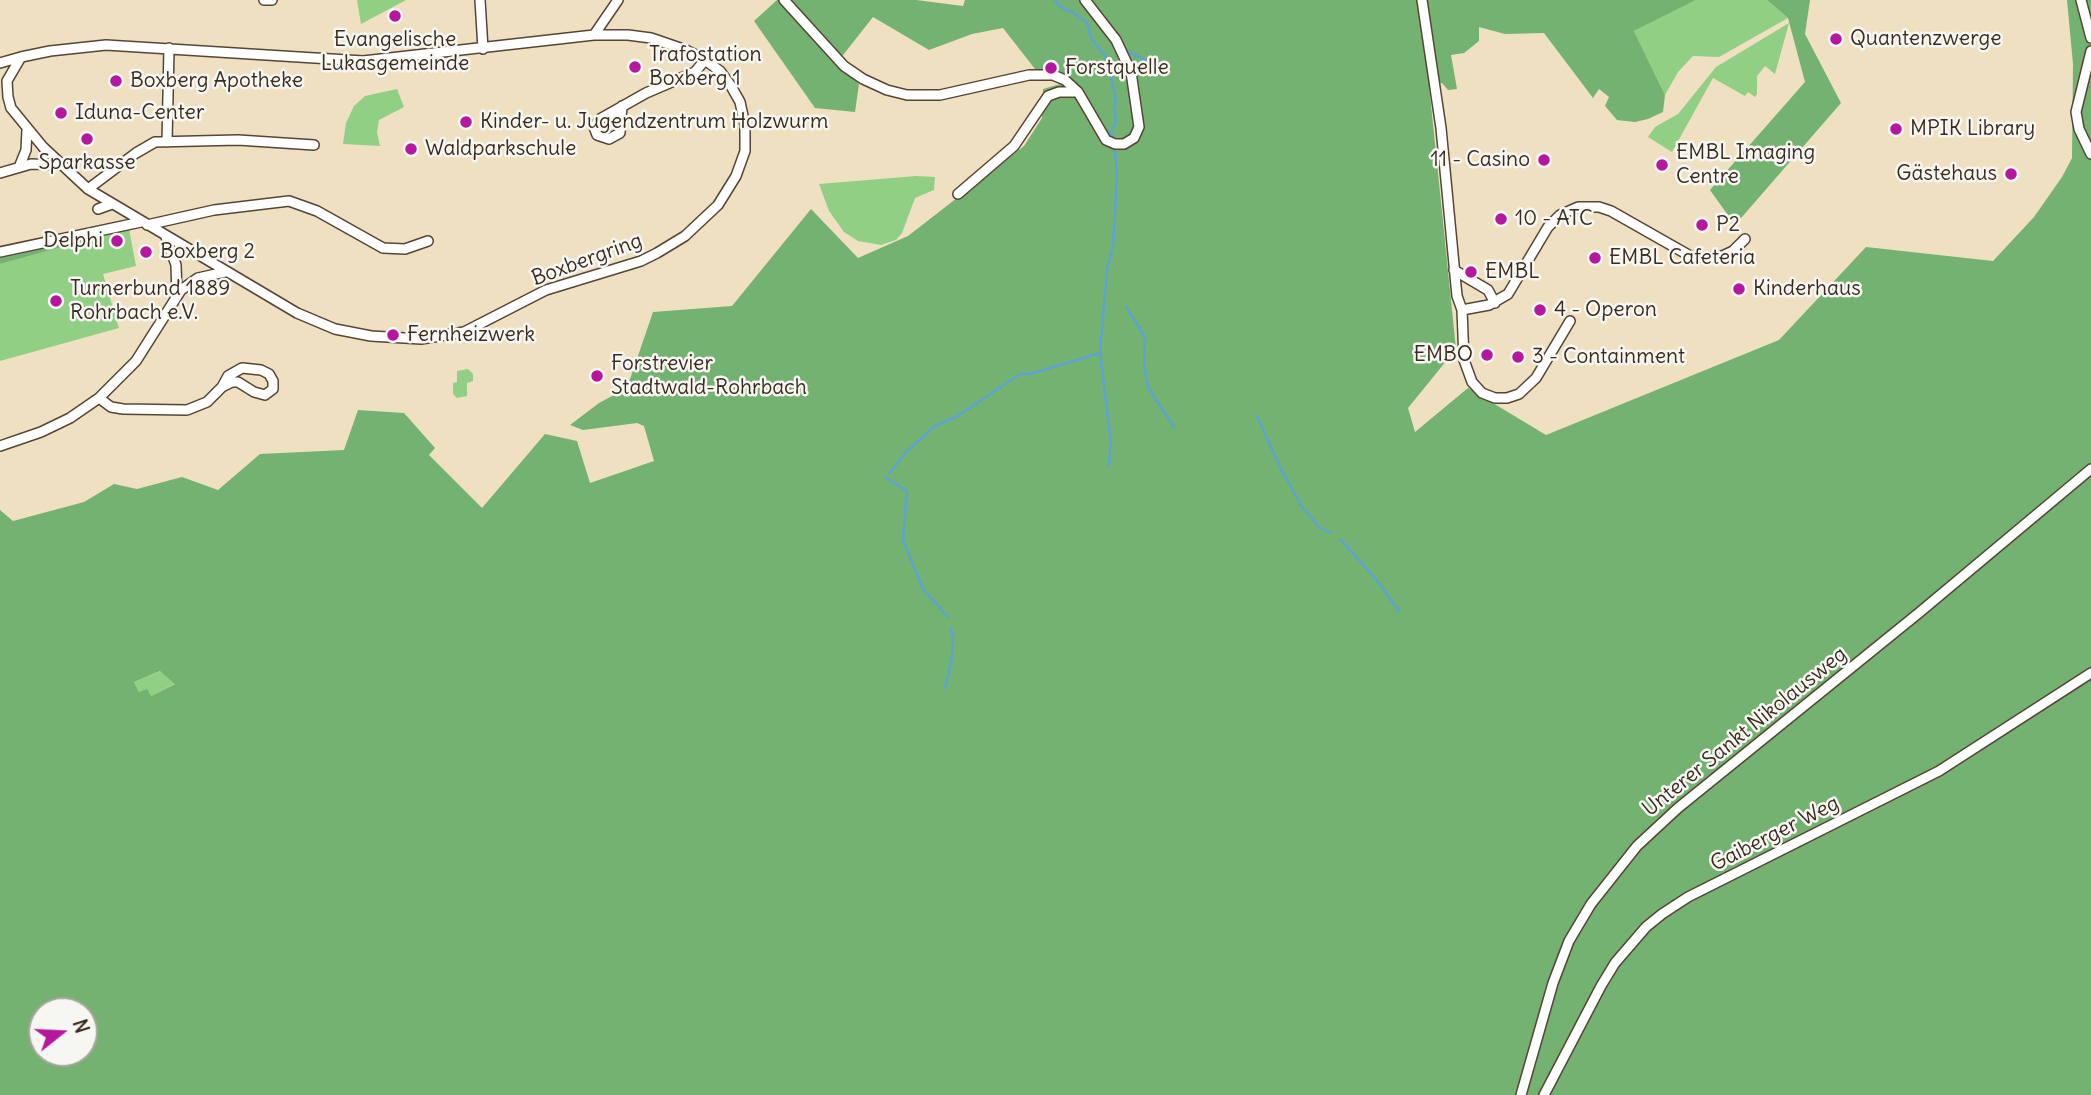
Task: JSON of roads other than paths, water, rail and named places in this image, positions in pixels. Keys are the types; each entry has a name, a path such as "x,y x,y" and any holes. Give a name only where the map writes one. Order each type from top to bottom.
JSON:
{"street":[{"path":"264,0 272,0"},
{"path":"481,0 483,49"},
{"path":"594,34 618,0"},
{"path":"784,0 844,66 887,90 907,95 940,95 1043,74 1062,78 1078,92 1105,140 1121,145 1134,138 1138,131 1139,119 1129,66 1116,40 1085,0"},
{"path":"1422,0 1441,128 1454,270 1457,296 1462,310 1462,338 1469,376 1482,393 1499,399 1519,394 1532,382 1570,321"},
{"path":"2081,0 2091,38"},
{"name":"Boxbergring","path":"0,63 50,51 106,45 351,61 614,33 651,38 705,60 723,76 740,103 746,131 742,161 732,184 709,214 685,236 649,257 546,290 474,328 446,336 421,339 371,337 319,323 278,303 88,189 60,164 27,130 11,108 0,100"},
{"path":"167,142 169,48"},
{"path":"2091,51 2076,112 2079,129 2091,154"},
{"path":"11,108 7,81 21,57"},
{"path":"622,106 695,72 705,60"},
{"path":"958,194 1014,146 1048,96 1059,92 1078,92"},
{"path":"20,166 26,150 27,130"},
{"path":"88,189 155,142 238,140 314,145"},
{"path":"0,173 36,163 60,164"},
{"path":"0,252 104,230 289,201 317,211 383,248 405,249 428,241"},
{"path":"98,209 112,204"},
{"path":"1462,310 1495,303 1508,294 1548,227 1560,215 1578,207 1592,206 1611,211 1692,257 1720,257 1733,251 1745,239"},
{"path":"166,237 177,270 177,295"},
{"path":"1454,270 1488,290 1495,303"},
{"path":"0,446 41,432 70,418 99,398 136,361 177,295 198,278 225,272"},
{"path":"99,398 111,407 123,409 182,410 206,402 222,387 228,376 242,368 261,370 269,374 273,381 273,389 265,395 238,382 222,387"},
{"name":"Unterer Sankt Nikolausweg","path":"1521,1095 1549,996 1569,940 1591,904 1637,846 1678,808 2091,469"},
{"name":"Gaiberger Weg","path":"1544,1095 1615,963 1646,927 1662,914 1688,897 1939,771 2091,673"}],"waterway":[{"path":"1054,0 1087,23 1091,38 1112,65 1111,76 1116,100 1116,121 1111,132 1113,140"},
{"path":"1128,52 1142,58 1149,65"},
{"path":"1113,246 1117,173 1115,150"},
{"path":"1109,466 1111,442 1100,353 1107,269 1112,250"},
{"path":"1126,307 1145,337 1144,365 1148,387 1174,427"},
{"path":"889,474 907,451 935,426 956,417 1020,374 1030,374 1100,353"},
{"path":"1257,416 1302,507 1320,528 1330,533"},
{"path":"886,478 907,491 903,540 923,589 948,617"},
{"path":"1340,539 1375,578 1399,611"},
{"path":"945,688 952,658 953,633 950,628"}],"place":[{"name":"Evangelische Lukasgemeinde","path":"395,16"},
{"name":"Quantenzwerge","path":"1836,39"},
{"name":"Trafostation Boxberg 1","path":"635,67"},
{"name":"Forstquelle","path":"1051,68"},
{"name":"Boxberg Apotheke","path":"116,81"},
{"name":"Iduna-Center","path":"61,113"},
{"name":"Kinder- u. Jugendzentrum Holzwurm","path":"466,122"},
{"name":"MPIK Library","path":"1896,129"},
{"name":"Sparkasse","path":"87,139"},
{"name":"Waldparkschule","path":"411,149"},
{"name":"11 - Casino","path":"1544,160"},
{"name":"EMBL Imaging Centre","path":"1662,165"},
{"name":"Gästehaus","path":"2011,174"},
{"name":"10 - ATC","path":"1501,219"},
{"name":"P2","path":"1702,225"},
{"name":"Delphi","path":"117,241"},
{"name":"Boxberg 2","path":"146,252"},
{"name":"EMBL Cafeteria","path":"1595,258"},
{"name":"EMBL","path":"1471,272"},
{"name":"Kinderhaus","path":"1739,289"},
{"name":"Turnerbund 1889 Rohrbach e.V.","path":"56,301"},
{"name":"4 - Operon","path":"1540,310"},
{"name":"Fernheizwerk","path":"393,335"},
{"name":"EMBO","path":"1487,355"},
{"name":"3 - Containment","path":"1518,357"},
{"name":"Forstrevier Stadtwald-Rohrbach","path":"597,376"}]}
